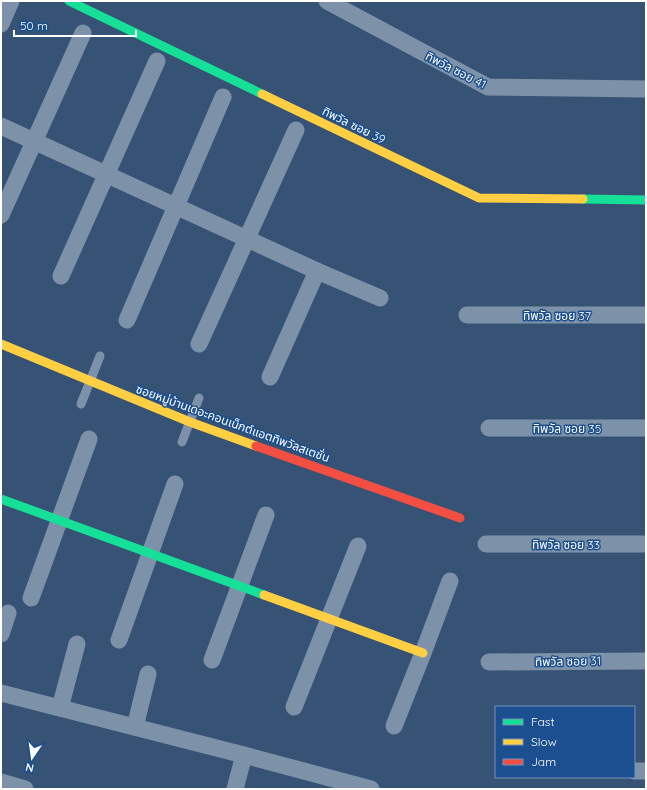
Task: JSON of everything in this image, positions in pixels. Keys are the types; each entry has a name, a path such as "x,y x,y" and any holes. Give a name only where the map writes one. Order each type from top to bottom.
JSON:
{"street":[{"path":"1,24 11,1"},
{"name":"ทิพวัล ซอย 39","path":"69,1 479,198 646,200"},
{"name":"ทิพวัล ซอย 41","path":"327,1 488,87 646,89"},
{"path":"1,215 83,33"},
{"path":"61,276 157,61"},
{"path":"127,320 223,97"},
{"path":"1,126 246,239 380,298"},
{"path":"199,344 296,130"},
{"path":"270,377 317,270"},
{"name":"ทิพวัล ซอย 37","path":"467,315 646,315"},
{"name":"ซอยหมู่บ้านเดอะคอนเน็กต์แอตทิพวัลสเตชั่น","path":"1,344 190,422 460,518"},
{"name":"ทิพวัล ซอย 35","path":"489,428 646,428"},
{"path":"31,598 89,439"},
{"path":"119,640 175,484"},
{"path":"1,500 328,617 423,653"},
{"path":"212,660 266,514"},
{"name":"ทิพวัล ซอย 33","path":"486,544 646,544"},
{"path":"294,707 328,617 358,546"},
{"path":"394,726 450,581"},
{"path":"1,634 8,613"},
{"path":"60,708 77,644"},
{"name":"ทิพวัล ซอย 31","path":"489,662 646,661"},
{"path":"135,727 148,674"},
{"path":"1,693 371,789"},
{"path":"235,789 244,755"},
{"path":"635,771 646,771"},
{"path":"1,782 25,789"}],"lane":[{"path":"81,404 100,356"},
{"path":"182,442 199,398"}],"traffic: fast":[{"path":"69,1 262,94"},
{"path":"583,199 646,200"},
{"path":"1,499 264,595"}],"traffic: slow":[{"path":"262,94 479,198 583,199"},
{"path":"1,344 190,422 256,446"},
{"path":"264,595 423,653"}],"traffic: jam":[{"path":"256,446 460,518"}]}
